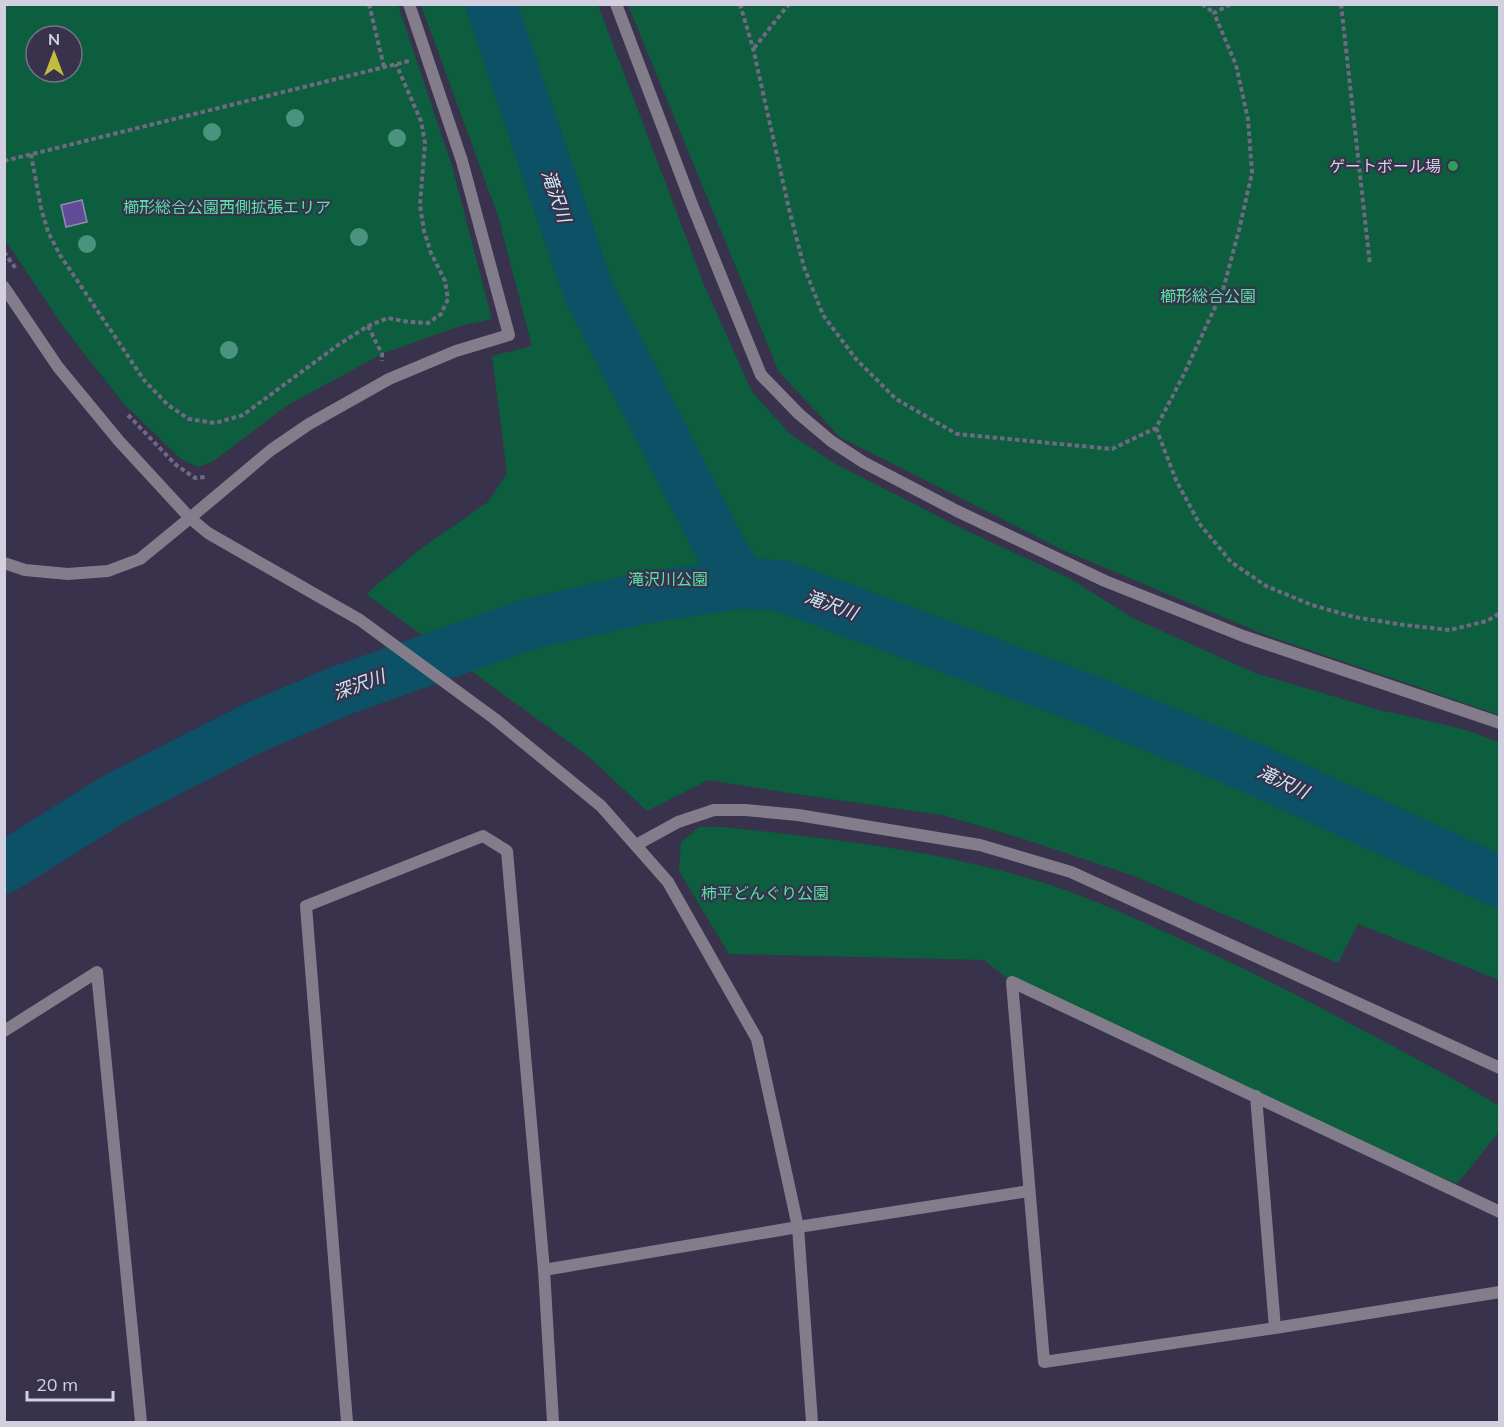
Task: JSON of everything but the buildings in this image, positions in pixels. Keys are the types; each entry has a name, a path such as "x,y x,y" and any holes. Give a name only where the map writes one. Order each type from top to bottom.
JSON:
{"street":[{"path":"4,563 25,570 68,574 108,571 140,558 271,450 309,424 389,379 456,351 509,335 462,161 408,4"},
{"path":"616,4 691,202 761,375 799,414 831,441 862,462 957,511 1106,581 1243,636 1500,723"},
{"path":"4,287 57,367 119,441 190,518 208,533 360,620 495,719 601,806 668,882 757,1039 798,1227 812,1422"},
{"path":"636,845 678,822 714,810 745,810 798,815 980,844 1071,872 1500,1068"},
{"path":"347,1422 306,906 483,836 507,851 544,1270 554,1422"},
{"path":"4,1031 97,972 141,1422"},
{"path":"1500,1212 1012,982 1044,1362 1500,1292"},
{"path":"1256,1096 1275,1328"},
{"path":"544,1270 1029,1191"}],"path":[{"path":"369,4 384,67"},
{"path":"740,4 753,48 801,257 823,315 856,359 896,399 957,434 1112,449 1156,428 1183,376 1223,290 1252,173 1248,119 1236,65 1215,13 1202,4"},
{"path":"753,48 789,4"},
{"path":"1215,13 1231,4"},
{"path":"1341,4 1370,265"},
{"path":"4,161 427,56"},
{"path":"31,154 48,232 60,255 144,380 168,405 189,419 215,423 243,416 338,345 368,326 388,318 428,323 441,314 448,299 445,281 431,253 424,231 420,204 425,143 421,121 396,64"},
{"path":"4,252 17,271"},
{"path":"368,326 382,354 382,366"},
{"path":"123,410 176,465 195,478 213,474"},
{"path":"1156,428 1176,480 1199,523 1231,562 1266,586 1312,605 1354,617 1404,626 1450,630 1487,621 1500,613"}],"green space":[{"name":"櫛形総合公園西側拡張エリア","path":"4,5 398,5 452,166 492,319 460,326 382,354 286,406 212,462 197,467 181,459 123,403 65,329 5,240"},
{"name":"滝沢川公園","path":"421,5 598,5 705,287 752,392 790,434 834,463 965,530 1069,578 1133,618 1255,673 1376,709 1463,729 1499,742 1499,980 1358,924 1338,963 1134,876 1027,840 942,815 708,780 647,811 589,757 366,594 419,550 488,502 507,473 492,356 532,346 498,216"},
{"name":"櫛形総合公園","path":"628,5 1499,5 1499,715 1263,634 1065,551 840,437 779,372"},
{"name":"柿平どんぐり公園","path":"699,827 724,827 804,836 923,854 1002,871 1085,898 1255,974 1425,1063 1499,1106 1499,1132 1457,1184 1256,1096 1012,982 984,960 729,954 679,871 681,842"}],"waterway":[{"name":"滝沢川","path":"491,4 588,290 725,557 744,583"},
{"name":"滝沢川","path":"4,868 114,799 251,729 340,691 529,624 650,597 744,583 782,586 1086,699 1250,767 1500,882"}],"place":[{"name":"ゲートボール場","path":"1453,166"}],"water label":[{"name":"深沢川","path":"359,685"}]}
